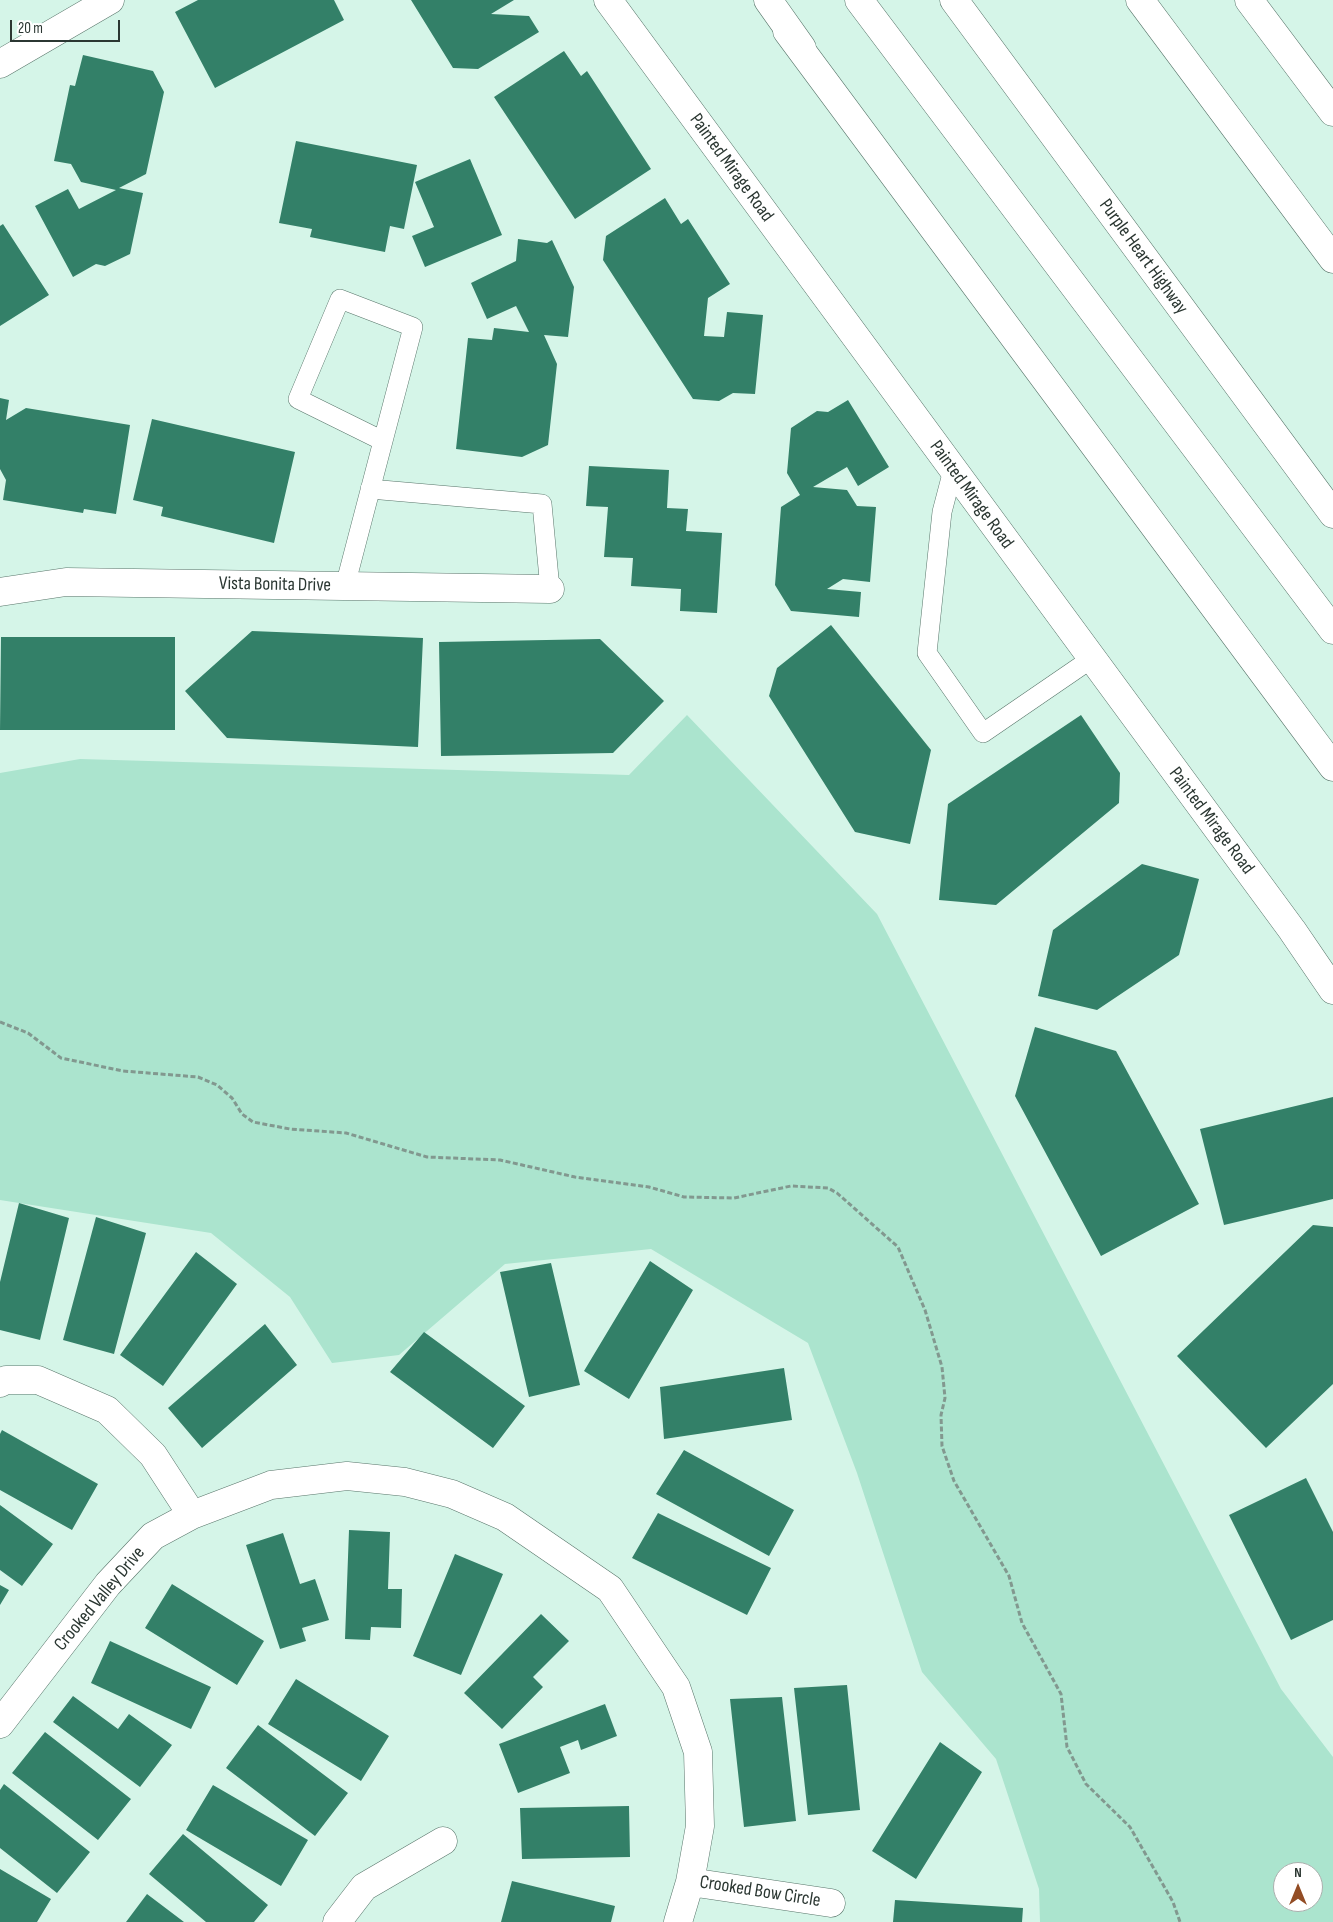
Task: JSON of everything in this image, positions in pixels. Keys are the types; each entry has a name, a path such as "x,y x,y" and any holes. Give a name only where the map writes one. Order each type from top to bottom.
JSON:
{"main road":[{"path":"0,64 110,0"},
{"name":"Painted Mirage Road","path":"608,0 1301,942 1333,990"},
{"path":"761,0 802,48"},
{"path":"768,0 1333,767"},
{"path":"859,0 1333,630"},
{"name":"Purple Heart Highway","path":"954,0 1333,514"},
{"path":"1140,0 1333,259"},
{"path":"1249,0 1333,112"},
{"name":"Vista Bonita Drive","path":"0,592 66,582 550,589"},
{"path":"0,1383 6,1380 38,1380 107,1410 153,1455 192,1515"},
{"name":"Crooked Valley Drive","path":"0,1724 108,1584 153,1536 192,1515 270,1485 347,1476 405,1482 452,1494 505,1517 610,1589 676,1687 698,1752 700,1826 690,1882 678,1922"},
{"path":"337,1922 364,1887 443,1841"},
{"name":"Crooked Bow Circle","path":"690,1882 831,1903"}],"lane":[{"path":"345,586 413,327 340,299 298,399 383,441"},
{"path":"953,470 942,512 927,653 983,733 1091,659"},
{"path":"370,489 542,504 550,589"}],"path":[{"path":"0,1022 28,1034 61,1058 123,1070 198,1077 217,1085 232,1098 242,1114 253,1122 290,1130 346,1132 428,1157 500,1160 575,1177 649,1187 684,1197 734,1198 791,1186 828,1188 837,1193 898,1247 925,1310 942,1367 944,1398 941,1415 942,1446 954,1481 1009,1576 1022,1623 1061,1694 1066,1747 1086,1784 1130,1828 1173,1902 1180,1922"}],"green space":[{"path":"687,715 877,914 1281,1689 1333,1757 1333,1922 1040,1922 1039,1889 996,1759 922,1672 857,1473 808,1343 651,1249 505,1264 399,1355 332,1363 290,1297 211,1233 0,1200 0,773 80,759 629,775"}],"building":[{"path":"198,0 334,0 344,20 215,88 175,12"},
{"path":"411,0 514,0 491,14 529,16 539,32 478,69 453,68"},
{"path":"564,51 581,76 587,71 651,169 575,219 494,97"},
{"path":"83,55 153,71 164,92 146,174 119,188 143,193 130,254 105,266 96,264 73,277 35,206 68,189 79,209 116,190 81,182 71,164 54,161 70,85 75,86"},
{"path":"296,141 417,165 404,229 390,226 385,252 310,237 312,229 279,223"},
{"path":"470,159 502,235 425,267 412,236 434,227 415,182"},
{"path":"665,198 681,224 688,219 730,284 708,298 704,336 724,337 727,312 763,315 755,394 733,393 719,401 693,399 603,260 606,236"},
{"path":"3,224 49,295 0,326 0,226"},
{"path":"518,239 547,243 552,240 574,287 568,337 544,335 557,364 548,445 522,457 456,449 468,338 492,340 494,328 529,332 516,306 487,319 471,283 516,261"},
{"path":"0,398 9,400 6,420 26,408 130,425 116,514 84,509 83,513 3,500 6,480 0,469"},
{"path":"848,400 889,467 858,486 847,467 813,487 847,490 857,506 876,507 870,582 843,579 827,589 861,592 859,617 791,611 775,585 781,507 800,495 787,473 791,428 817,411 828,412"},
{"path":"152,419 295,452 274,543 161,516 163,507 133,500"},
{"path":"589,466 669,470 667,508 688,509 686,531 722,533 717,613 680,611 681,589 631,586 633,558 604,557 608,507 586,506"},
{"path":"831,625 931,750 910,844 855,832 769,696 777,668"},
{"path":"252,631 423,638 418,747 227,738 185,691"},
{"path":"1,637 175,637 175,730 0,730"},
{"path":"600,639 664,701 613,753 441,756 439,642"},
{"path":"1081,715 1120,773 1119,803 996,905 939,900 948,804"},
{"path":"1142,864 1199,879 1179,955 1097,1010 1038,996 1053,930"},
{"path":"1035,1027 1116,1051 1199,1204 1101,1256 1015,1096"},
{"path":"1333,1097 1333,1199 1224,1225 1200,1129"},
{"path":"19,1203 69,1218 40,1340 0,1330 0,1282"},
{"path":"96,1217 146,1233 114,1354 63,1340"},
{"path":"1313,1225 1333,1227 1333,1384 1266,1448 1177,1356"},
{"path":"196,1252 237,1284 163,1386 120,1355"},
{"path":"650,1261 693,1290 629,1399 584,1371"},
{"path":"551,1263 580,1385 529,1397 500,1272"},
{"path":"265,1324 297,1365 202,1448 168,1408"},
{"path":"424,1332 525,1406 493,1448 390,1372"},
{"path":"784,1368 792,1420 664,1439 660,1387"},
{"path":"2,1430 98,1484 72,1530 0,1490 0,1434"},
{"path":"684,1450 794,1510 769,1556 656,1494"},
{"path":"1306,1478 1333,1532 1333,1620 1291,1640 1229,1515"},
{"path":"0,1505 53,1544 22,1586 0,1570"},
{"path":"658,1513 771,1568 747,1615 632,1558"},
{"path":"349,1530 390,1532 388,1589 402,1589 401,1628 371,1627 370,1640 345,1639"},
{"path":"283,1533 300,1584 315,1579 329,1620 302,1628 306,1641 280,1649 246,1545"},
{"path":"455,1554 503,1574 461,1675 413,1656"},
{"path":"172,1584 264,1641 237,1685 145,1628"},
{"path":"0,1585 9,1590 0,1605"},
{"path":"541,1614 569,1641 533,1677 543,1687 502,1729 464,1693"},
{"path":"110,1641 211,1687 191,1729 91,1683"},
{"path":"296,1679 389,1736 361,1781 268,1724"},
{"path":"847,1685 860,1810 808,1815 794,1688"},
{"path":"73,1696 118,1729 129,1714 172,1745 140,1787 53,1722"},
{"path":"782,1697 796,1821 744,1827 730,1699"},
{"path":"605,1704 617,1736 581,1750 578,1740 560,1747 570,1773 518,1793 499,1744"},
{"path":"258,1725 348,1793 315,1836 226,1768"},
{"path":"45,1732 131,1799 98,1840 12,1773"},
{"path":"940,1742 982,1772 916,1879 872,1851"},
{"path":"4,1784 90,1852 57,1893 0,1848 0,1790"},
{"path":"213,1785 308,1840 281,1886 186,1830"},
{"path":"629,1806 630,1857 522,1859 520,1808"},
{"path":"183,1834 268,1905 254,1922 206,1922 149,1874"},
{"path":"0,1869 51,1899 37,1922 0,1922"},
{"path":"512,1881 615,1906 611,1922 501,1922"},
{"path":"147,1894 184,1922 126,1922"},
{"path":"895,1900 1023,1908 1022,1922 893,1922"}]}
